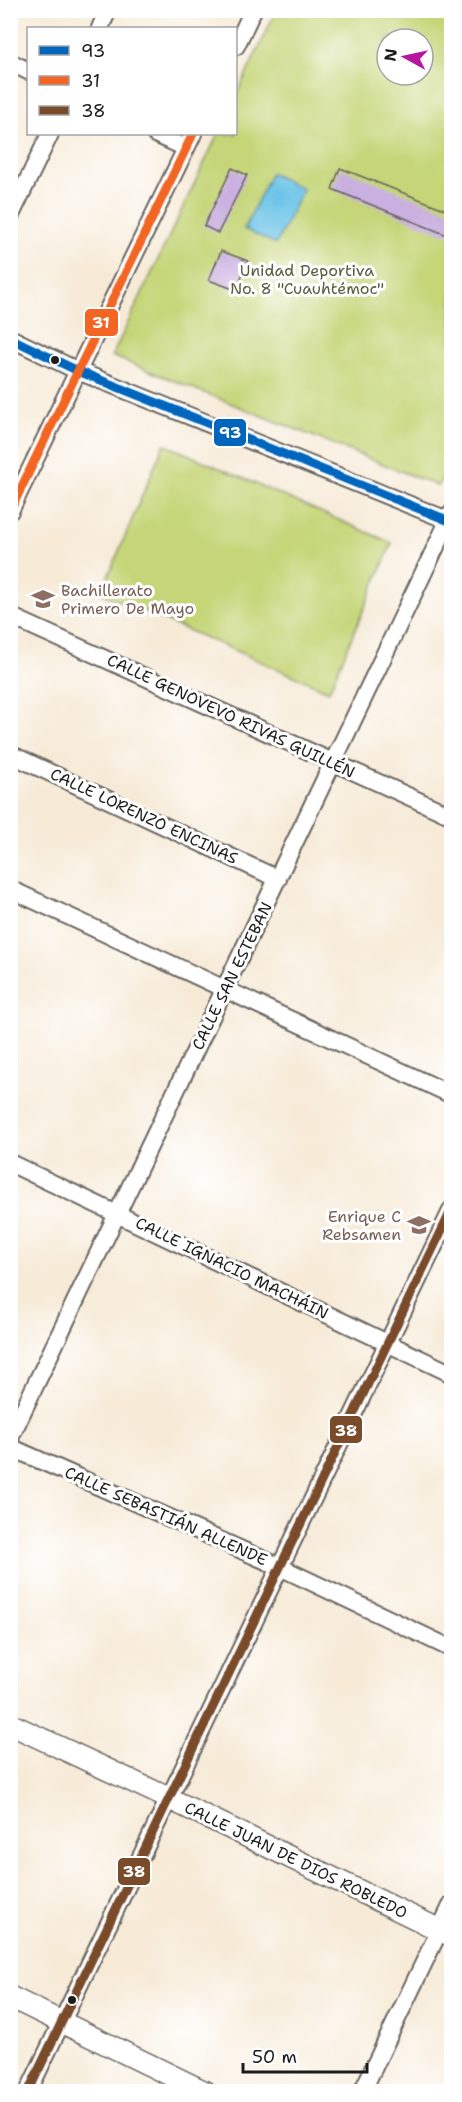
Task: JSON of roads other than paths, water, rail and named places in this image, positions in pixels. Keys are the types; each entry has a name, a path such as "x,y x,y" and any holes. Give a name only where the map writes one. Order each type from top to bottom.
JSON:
{"street":[{"path":"100,27 108,10"},
{"path":"237,44 253,10"},
{"path":"10,62 27,70"},
{"path":"10,217 50,135"},
{"path":"10,511 189,141 160,135"},
{"path":"10,338 78,371 450,518"},
{"name":"CALLE SAN ESTEBAN","path":"10,1438 450,518"},
{"name":"CALLE GENOVEVO RIVAS GUILLÉN","path":"10,616 452,816"},
{"name":"CALLE LORENZO ENCINAS","path":"10,754 278,879"},
{"path":"10,889 452,1095"},
{"name":"CALLE IGNACIO MACHÁIN","path":"10,1163 452,1374"},
{"path":"28,2091 388,1342 445,1237 452,1209"},
{"name":"CALLE SEBASTIÁN ALLENDE","path":"10,1447 280,1567 452,1650"},
{"name":"CALLE JUAN DE DIOS ROBLEDO","path":"10,1724 445,1933"},
{"path":"362,2091 445,1933 452,1904"},
{"path":"10,1997 205,2091"}],"water":[{"path":"271,173 303,189 276,244 244,229"}],"place":[{"name":"Bachillerato Primero De Mayo","path":"43,599"},
{"name":"Enrique C Rebsamen","path":"419,1225"}],"park label":[{"name":"Unidad Deportiva No. 8 \"Cuauhtémoc\"","path":"307,279"}]}
